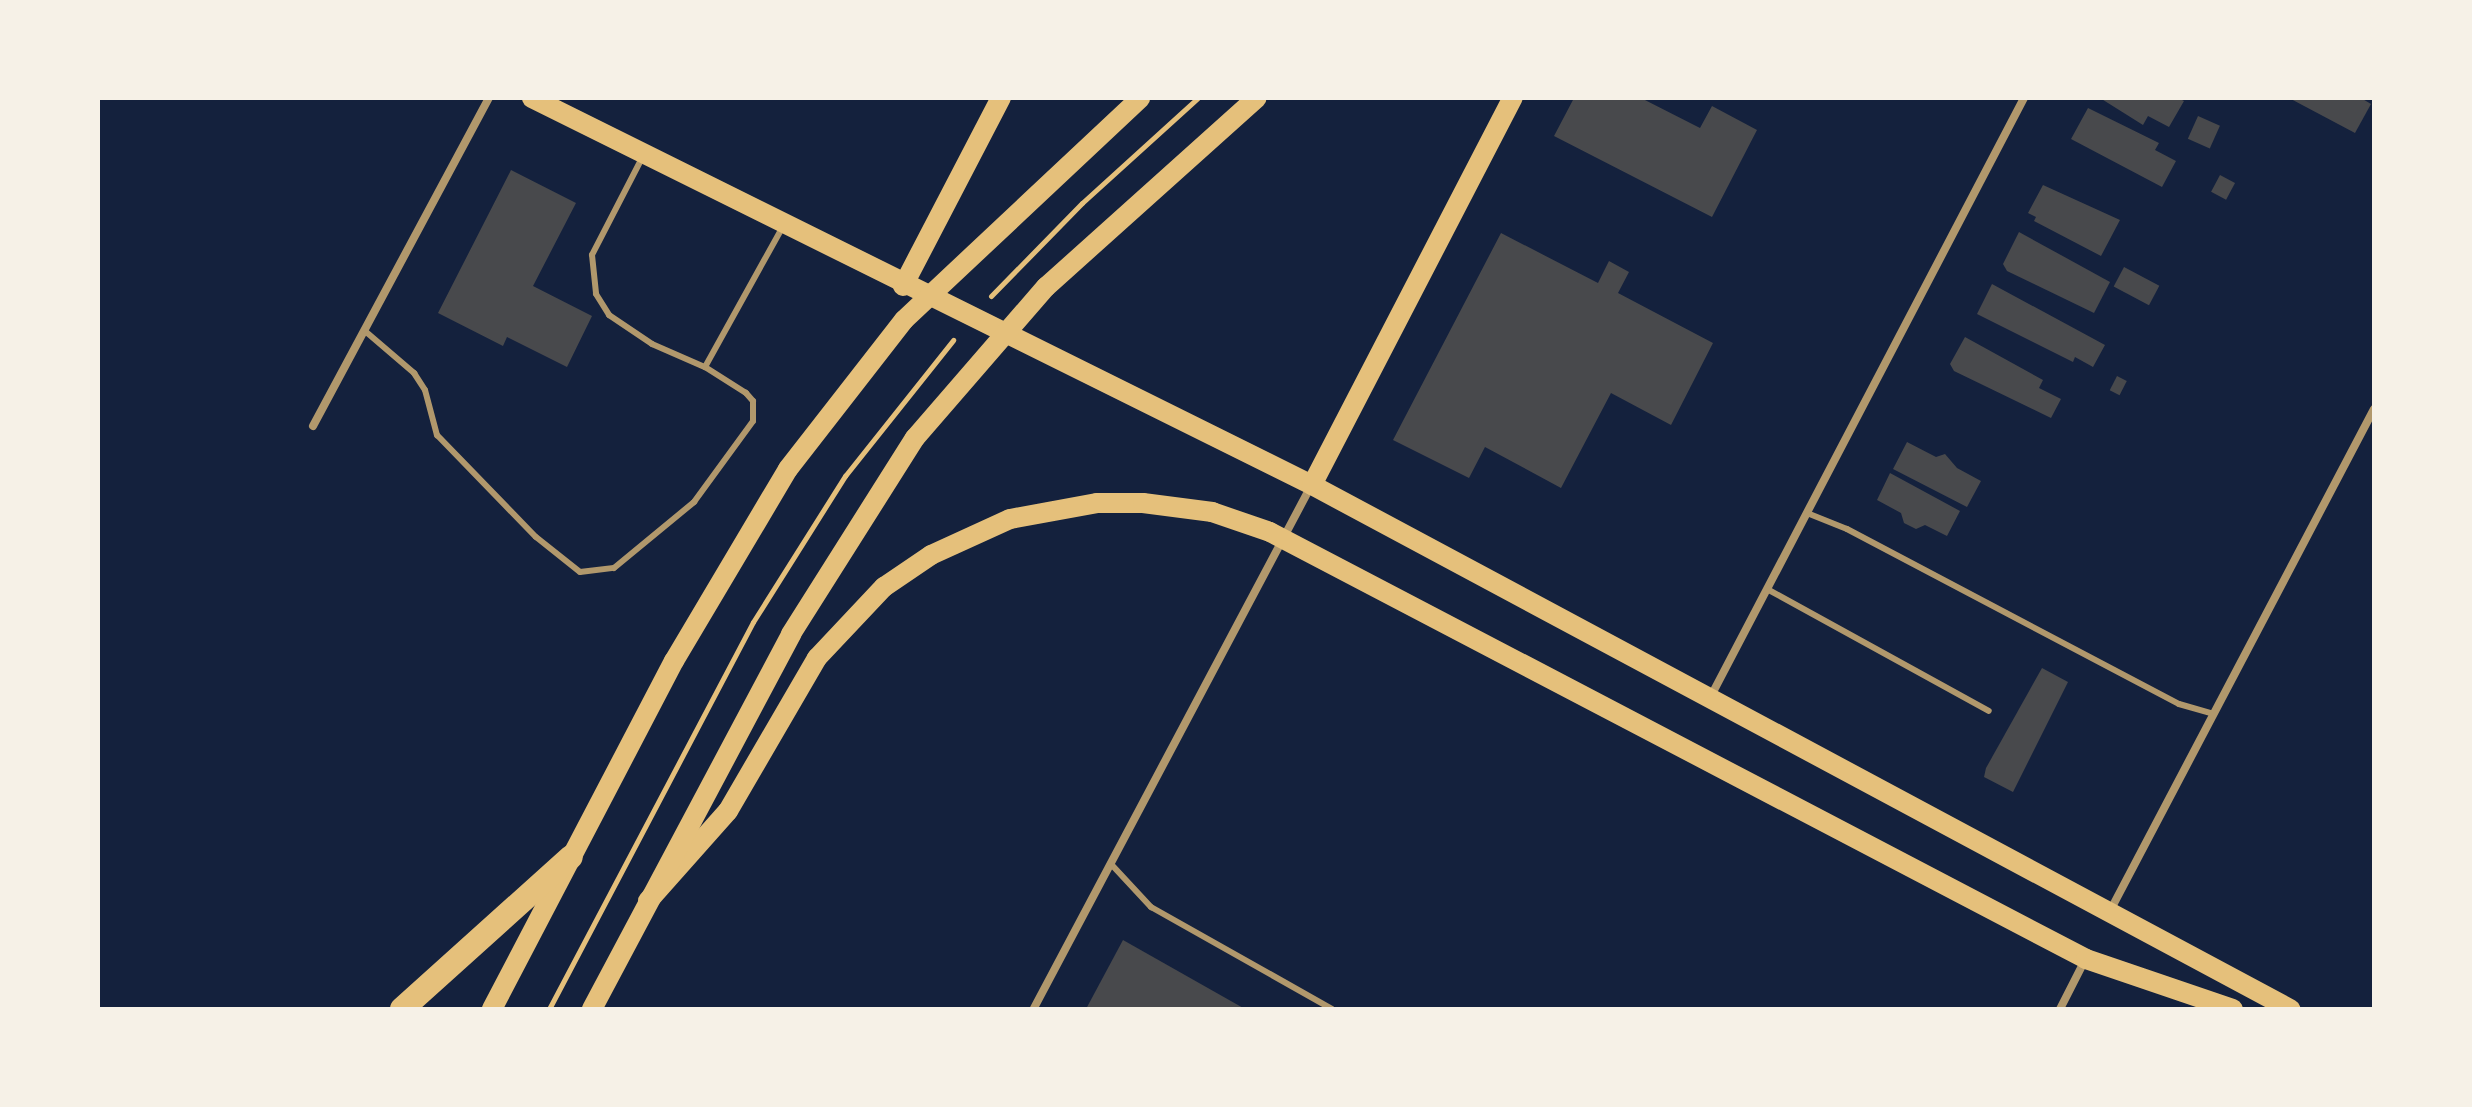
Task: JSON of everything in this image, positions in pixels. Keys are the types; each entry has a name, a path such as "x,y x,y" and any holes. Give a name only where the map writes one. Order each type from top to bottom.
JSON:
{"highway":[{"path":"402,1009 571,857"}],"main road":[{"path":"532,98 903,286 1312,485 2290,1009"},
{"path":"903,286 1001,98"},
{"path":"592,1009 791,634 915,438 1046,287 1257,98"},
{"path":"1312,485 1513,98"},
{"path":"492,1009 674,661 796,458 904,320 1137,101"},
{"path":"648,901 728,811 801,683 848,620 884,587 976,531 1038,511 1097,503 1181,506 1270,532 2086,959 2233,1009"}],"street":[{"path":"313,426 489,98"},
{"path":"1711,697 2024,98"},
{"path":"2110,912 2374,409"},
{"path":"1034,1008 1312,485"},
{"path":"2060,1009 2086,959"}],"lane":[{"path":"365,331 414,373 425,390 437,435 536,537 580,572 614,568 694,502 753,421 753,401 746,393 705,367 641,337 609,315 596,294 592,255 644,155"},
{"path":"705,367 783,225"},
{"path":"1807,513 1847,529 2179,704 2213,714"},
{"path":"1767,589 1989,711"},
{"path":"1111,864 1151,907 1332,1009"}],"path":[{"path":"1157,135 1198,98"}],"building":[{"path":"1574,98 1641,98 1700,128 1712,106 1757,130 1712,217 1554,136"},
{"path":"2100,98 2178,98 2184,101 2169,127 2148,116 2143,125"},
{"path":"2289,98 2361,98 2371,104 2355,133"},
{"path":"2088,108 2159,143 2155,150 2176,161 2162,187 2071,139"},
{"path":"2198,116 2220,126 2210,149 2188,139"},
{"path":"511,170 576,203 533,286 592,316 567,367 507,337 503,346 438,313"},
{"path":"2220,175 2235,183 2226,200 2211,192"},
{"path":"2043,185 2120,220 2101,256 2034,221 2036,217 2028,213"},
{"path":"2019,232 2110,282 2094,313 2007,271 2003,264"},
{"path":"1501,233 1598,283 1609,261 1629,272 1618,293 1713,343 1671,425 1611,393 1561,488 1485,447 1469,478 1393,440"},
{"path":"2124,267 2159,286 2149,305 2114,286"},
{"path":"1992,284 2105,345 2093,367 2075,357 2073,362 1977,314"},
{"path":"1965,337 2043,380 2039,388 2061,399 2051,418 1954,371 1950,364"},
{"path":"2117,376 2127,381 2120,395 2110,390"},
{"path":"1907,442 1936,457 1945,454 1957,468 1981,481 1967,507 1893,469"},
{"path":"1890,473 1960,511 1947,536 1925,525 1916,529 1904,523 1901,513 1877,500"},
{"path":"2042,668 2068,682 2013,792 1984,777 1986,768"},
{"path":"1123,940 1245,1009 1086,1009"}]}
